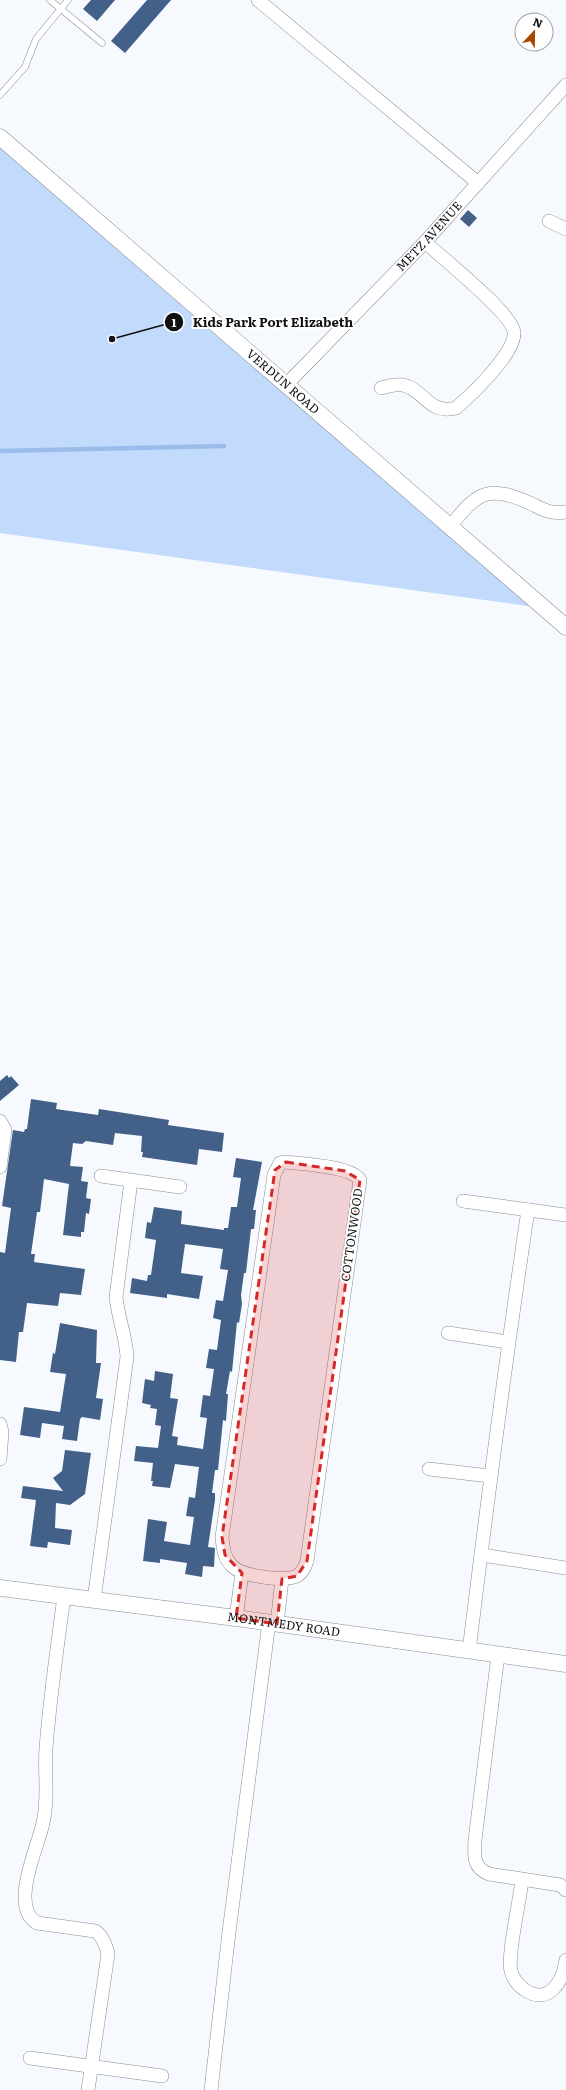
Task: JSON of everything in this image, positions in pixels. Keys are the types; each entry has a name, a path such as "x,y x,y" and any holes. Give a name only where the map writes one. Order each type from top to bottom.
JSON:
{"street":[{"path":"258,0 478,183"},
{"name":"METZ AVENUE","path":"287,384 425,242 566,85"},
{"name":"VERDUN ROAD","path":"0,137 566,626"},
{"path":"549,221 566,229"},
{"path":"381,388 402,385 413,390 429,404 439,408 456,408 499,364 513,342 512,325 505,316 425,242"},
{"path":"450,527 463,510 475,499 494,493 510,494 549,512 566,512"},
{"path":"0,1121 5,1130 0,1167"},
{"name":"COTTONWOOD","path":"286,1162 345,1171 355,1175 360,1180 307,1561 305,1568 296,1576 282,1579 242,1573 232,1566 225,1555 222,1537 274,1175 280,1163 286,1162"},
{"path":"101,1176 180,1187"},
{"path":"94,1600 127,1357 126,1341 117,1309 116,1297 131,1181"},
{"path":"463,1200 566,1215"},
{"path":"469,1651 482,1555 490,1476 528,1210"},
{"path":"448,1333 508,1342"},
{"path":"0,1424 2,1432 0,1459"},
{"path":"429,1469 490,1476"},
{"path":"482,1555 566,1568"},
{"path":"236,1618 242,1573"},
{"path":"211,2090 229,1932 273,1623 282,1579"},
{"name":"MONTMEDY ROAD","path":"0,1588 236,1618 566,1664"},
{"path":"64,1596 49,1716 46,1757 47,1804 26,1884 25,1902 33,1920 37,1923 95,1931 101,1935 107,1948 108,1954 88,2090"},
{"path":"498,1655 474,1857 478,1868 482,1871 522,1881 560,1885 566,1890"},
{"path":"522,1881 510,1964 514,1980 529,1993 535,1995 545,1995 557,1985 562,1978 566,1960"},
{"path":"30,2058 162,2076"}],"lane":[{"path":"50,0 102,43"},
{"path":"0,95 25,67 36,39 68,0"}],"highlighted area":[{"path":"286,1162 345,1171 360,1180 307,1561 297,1576 282,1579 277,1624 236,1618 242,1573 225,1555 222,1537 275,1170"}],"shaded area":[{"path":"0,145 535,607 0,533"}],"building":[{"path":"91,0 115,0 97,21 83,9"},
{"path":"147,0 171,0 125,53 111,41"},
{"path":"468,210 477,218 469,227 460,219"},
{"path":"7,1075 9,1078 11,1076 19,1085 0,1101 0,1081"},
{"path":"31,1099 57,1103 56,1109 98,1115 99,1109 169,1120 168,1125 224,1133 222,1152 199,1149 197,1165 142,1157 142,1136 115,1133 113,1145 86,1141 82,1144 73,1143 70,1166 83,1167 81,1181 88,1182 86,1198 91,1199 89,1214 86,1213 84,1232 81,1232 81,1237 63,1235 69,1184 44,1179 40,1212 37,1212 31,1254 35,1254 34,1262 85,1269 81,1295 60,1293 58,1306 27,1303 23,1332 19,1332 16,1362 0,1360 0,1252 5,1253 11,1208 2,1206 13,1130 24,1132 25,1129 27,1129"},
{"path":"236,1158 262,1162 253,1210 256,1210 254,1229 251,1229 246,1273 244,1273 241,1295 242,1304 239,1323 237,1322 232,1372 230,1371 226,1394 228,1394 226,1421 223,1420 218,1470 215,1470 212,1493 215,1493 215,1500 208,1547 215,1548 214,1567 203,1566 202,1577 185,1574 187,1563 160,1559 160,1563 143,1561 148,1519 167,1522 164,1541 190,1545 194,1517 186,1516 189,1497 195,1498 199,1467 175,1464 170,1488 152,1486 153,1481 151,1481 153,1463 134,1461 136,1446 158,1448 161,1426 155,1425 157,1409 150,1408 151,1405 142,1403 145,1379 154,1381 155,1371 173,1374 170,1398 178,1399 172,1436 178,1437 177,1445 203,1449 207,1418 200,1417 203,1395 210,1396 214,1369 206,1368 209,1349 217,1350 221,1320 213,1318 216,1300 223,1301 228,1270 220,1269 223,1249 185,1244 181,1273 203,1276 199,1299 167,1294 167,1298 130,1293 132,1278 147,1281 148,1275 151,1275 156,1240 145,1238 147,1222 151,1223 154,1207 182,1211 181,1224 224,1230 224,1228 228,1228 231,1207 237,1207 241,1178 233,1177"},
{"path":"60,1323 97,1330 96,1363 101,1363 96,1398 103,1399 100,1420 82,1417 80,1419 77,1441 62,1439 64,1426 42,1423 40,1438 20,1435 24,1407 60,1412 66,1374 50,1372 53,1353 55,1354"},
{"path":"65,1450 91,1453 85,1494 70,1505 56,1503 55,1528 72,1530 70,1545 48,1542 47,1548 30,1546 36,1500 21,1498 23,1486 63,1491 53,1478 62,1471"}],"waterway":[{"path":"0,451 224,446"}],"place":[{"name":"Kids Park Port Elizabeth","path":"112,339"}]}
